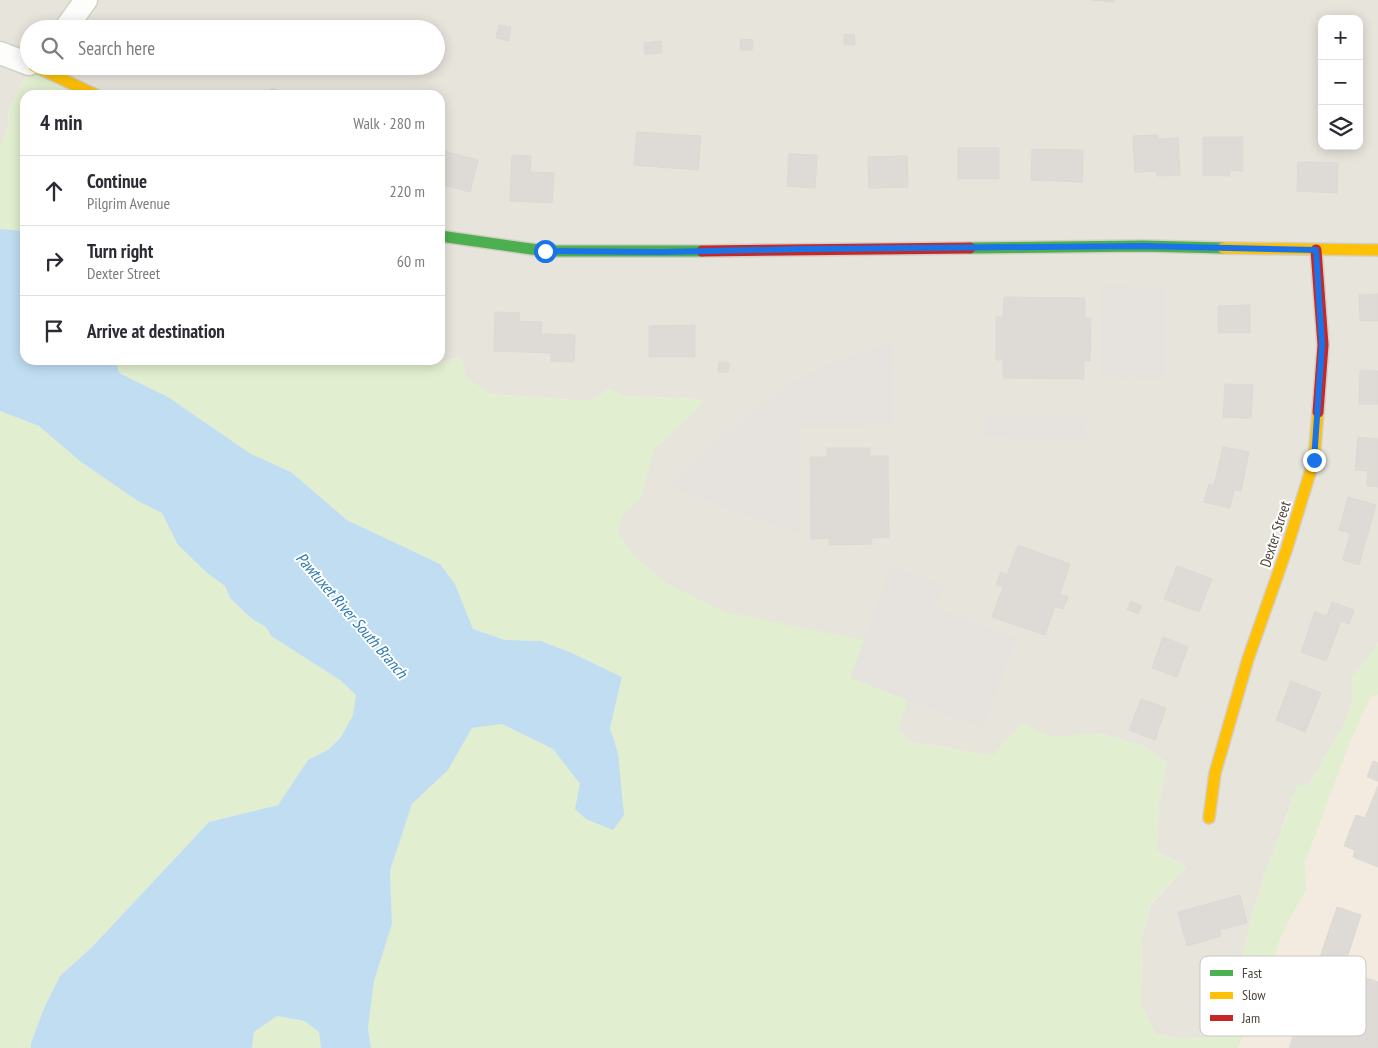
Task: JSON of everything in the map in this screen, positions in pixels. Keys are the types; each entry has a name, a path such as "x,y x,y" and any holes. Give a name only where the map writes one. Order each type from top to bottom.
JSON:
{"street":[{"path":"72,20 86,0"},
{"path":"0,53 20,61"},
{"path":"53,75 85,90"},
{"path":"445,237 545,251 662,252 1144,246 1378,250"},
{"name":"Dexter Street","path":"1209,818 1215,773 1242,678 1286,550 1314,460 1322,345 1316,250"}],"shaded area":[{"path":"0,0 1378,0 1378,643 1373,653 1352,677 1353,698 1344,725 1309,784 1297,786 1253,910 1243,956 1200,956 1200,1036 1207,1036 1206,1038 1183,1039 1155,1034 1141,1004 1142,937 1151,904 1186,867 1157,851 1159,802 1167,763 1143,746 1100,733 1044,788 950,748 911,742 898,729 899,726 509,559 653,450 698,408 697,399 624,396 608,389 600,396 587,401 490,394 466,378 462,361 459,357 445,361 445,90 87,90 52,75 445,75 445,20 20,20 20,75 26,75 8,110 9,122 0,149"},
{"path":"1102,285 1166,286 1165,379 1100,378"},
{"path":"892,343 894,426 798,428 800,534 668,487 724,435 786,386 840,359"},
{"path":"983,416 1086,418 1086,439 982,437"},
{"path":"891,566 945,586 936,608 1016,638 983,728 850,678"},
{"path":"1378,695 1378,1048 1238,1048 1243,1036 1366,1036 1366,956 1275,956 1280,939 1306,890 1305,863 1350,742 1371,697"}],"green space":[{"path":"26,75 52,75 86,90 20,90 20,231 0,229 0,149 9,122 8,110"},
{"path":"459,357 462,361 466,378 490,394 587,401 600,396 608,389 624,396 697,399 704,401 654,450 641,499 622,515 618,532 633,555 668,584 725,612 869,641 909,696 898,729 911,742 993,755 1022,723 1051,737 1100,733 1143,746 1167,763 1159,802 1157,851 1186,867 1151,903 1142,937 1141,1004 1155,1034 1182,1039 1206,1038 1207,1036 1243,1036 1238,1048 371,1048 368,1028 374,981 392,924 390,871 412,804 448,770 472,728 502,724 553,749 580,784 618,753 610,728 622,677 572,653 541,641 505,640 473,629 455,584 440,564 347,520 291,472 251,454 168,397 119,373 117,365 445,365 445,361"},
{"path":"0,411 39,426 81,462 138,501 162,513 178,545 206,572 225,586 230,598 252,619 266,627 271,636 340,680 356,695 353,715 341,737 328,750 308,760 278,805 209,822 91,948 60,976 44,1008 31,1043 31,1048 0,1048"},
{"path":"1378,643 1378,695 1371,697 1350,742 1305,863 1306,890 1280,939 1275,956 1243,956 1253,910 1263,882 1261,881 1297,786 1309,784 1344,725 1353,698 1352,677 1373,653"},
{"path":"277,1016 304,1021 319,1032 321,1048 252,1048 254,1032"}],"water":[{"name":"Pawtuxet River South Branch","path":"0,229 20,231 20,365 117,365 119,373 168,397 251,454 291,472 347,520 440,564 455,584 473,629 505,640 541,641 572,653 622,677 610,728 618,753 624,815 613,830 586,819 575,809 580,784 553,749 502,724 472,728 448,770 412,804 390,871 392,924 374,981 368,1028 371,1048 321,1048 319,1032 304,1021 277,1016 254,1032 252,1048 31,1048 31,1043 44,1008 60,976 92,947 209,822 278,805 308,760 328,750 341,737 353,715 356,695 340,680 271,636 266,627 252,619 230,598 225,586 206,572 178,545 162,513 138,501 81,462 39,426 0,411"}],"building":[{"path":"1090,0 1114,0 1114,2"},
{"path":"499,25 511,27 509,41 496,38"},
{"path":"854,34 855,45 844,45 844,35"},
{"path":"741,39 753,40 752,50 740,50"},
{"path":"661,41 662,53 645,54 644,43"},
{"path":"637,132 701,136 698,170 634,165"},
{"path":"1158,135 1158,139 1178,138 1180,175 1157,176 1156,171 1135,172 1133,136"},
{"path":"1203,137 1243,137 1243,171 1230,171 1230,176 1203,175"},
{"path":"958,148 999,148 999,179 958,179"},
{"path":"1032,149 1083,150 1082,182 1031,180"},
{"path":"445,151 478,160 470,192 445,185"},
{"path":"789,154 817,155 815,188 787,186"},
{"path":"512,155 531,156 530,172 554,173 552,203 510,201"},
{"path":"907,156 908,187 869,188 868,157"},
{"path":"1298,162 1338,163 1337,193 1297,191"},
{"path":"1378,294 1378,321 1360,321 1359,295"},
{"path":"1004,297 1085,298 1085,318 1091,318 1090,361 1084,361 1084,379 1003,378 1003,360 996,360 996,317 1003,317"},
{"path":"1250,305 1250,333 1218,333 1218,306"},
{"path":"495,312 520,313 519,321 542,322 541,334 575,335 574,362 551,361 551,353 494,351"},
{"path":"695,325 695,357 649,357 649,326"},
{"path":"719,362 729,363 728,372 718,372"},
{"path":"1360,370 1378,371 1378,404 1359,404"},
{"path":"1225,384 1253,385 1251,418 1223,417"},
{"path":"1358,437 1378,439 1378,487 1367,486 1368,471 1355,470"},
{"path":"1223,447 1249,452 1241,491 1234,490 1230,508 1204,502 1209,484 1214,486"},
{"path":"827,448 870,448 870,456 888,456 889,537 871,538 872,544 829,545 829,538 811,539 810,457 827,457"},
{"path":"1348,497 1376,505 1359,565 1343,560 1350,533 1339,530"},
{"path":"1018,545 1070,564 1060,594 1068,597 1063,609 1055,606 1045,635 992,617 1003,587 996,585 1001,572 1007,575"},
{"path":"1177,566 1212,579 1199,612 1164,599"},
{"path":"1131,601 1142,606 1138,614 1127,609"},
{"path":"1332,602 1354,610 1349,624 1341,621 1326,661 1301,652 1315,612 1327,616"},
{"path":"1163,637 1188,647 1177,677 1152,668"},
{"path":"1291,681 1321,693 1305,732 1276,720"},
{"path":"1141,699 1166,708 1155,740 1129,730"},
{"path":"1373,761 1378,763 1378,781 1367,777"},
{"path":"1378,786 1378,867 1353,857 1355,850 1344,846 1356,815 1365,818"},
{"path":"1240,895 1247,923 1219,930 1221,936 1187,946 1178,912"},
{"path":"1337,907 1361,915 1348,956 1320,956"},
{"path":"1366,978 1378,982 1378,1048 1289,1048 1293,1036 1366,1036"}],"traffic: fast":[{"path":"445,237 545,251 702,251"},
{"path":"970,248 1144,246 1223,248"}],"traffic: slow":[{"path":"53,75 85,90"},
{"path":"1223,248 1378,250"},
{"path":"1209,818 1215,773 1248,659 1286,551 1314,460 1318,412"}],"traffic: jam":[{"path":"702,251 970,248"},
{"path":"1316,250 1323,345 1318,412"}],"route":[{"path":"545,251 662,252 1144,246 1316,250 1322,345 1314,460"}]}
